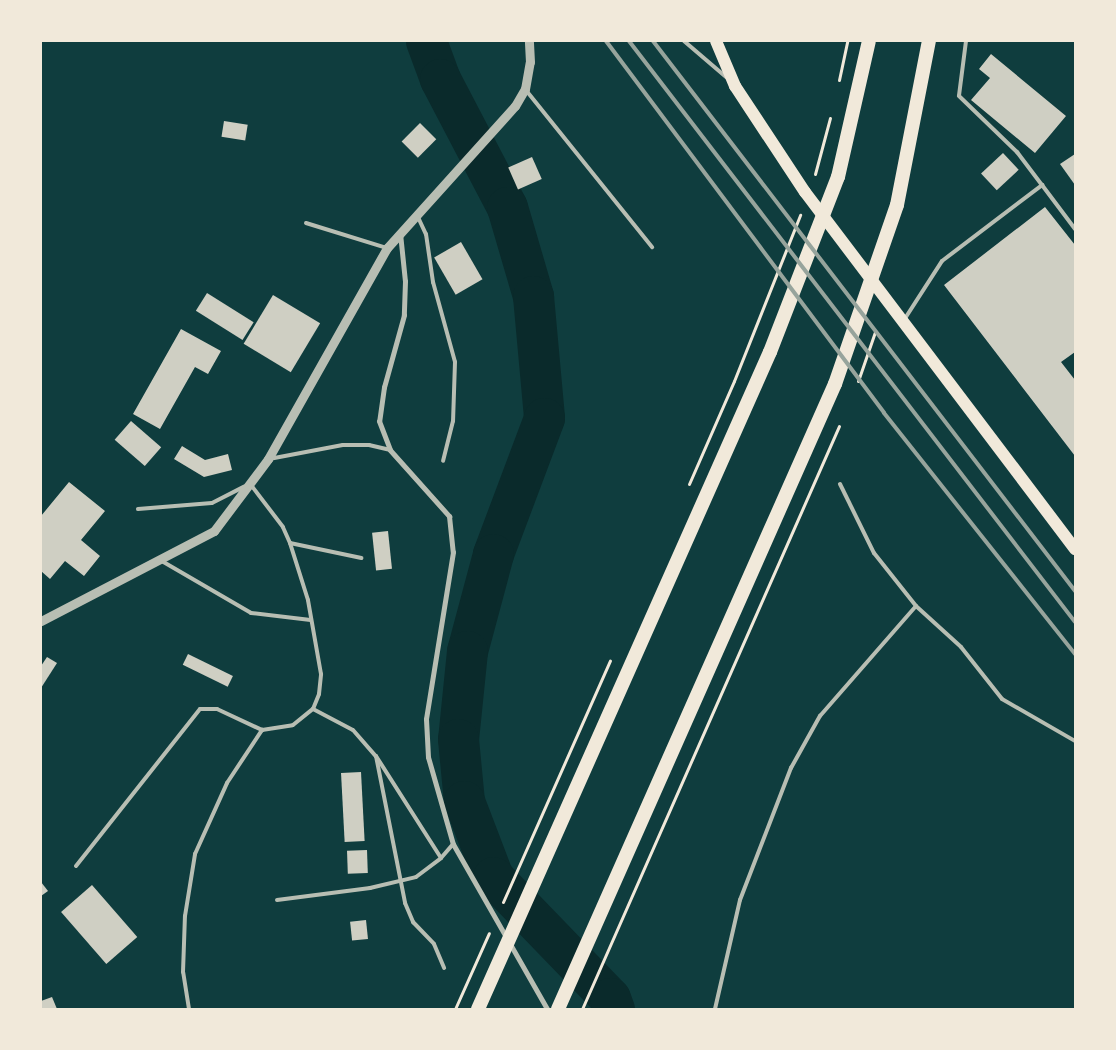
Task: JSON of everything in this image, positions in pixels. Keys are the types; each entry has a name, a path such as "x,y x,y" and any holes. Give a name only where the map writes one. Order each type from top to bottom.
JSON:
{"highway":[{"path":"478,1009 770,352 838,177 869,41"},
{"path":"558,1009 835,384 897,205 929,41"}],"main road":[{"path":"716,41 735,86 805,192 1075,549"}],"street":[{"path":"41,622 214,531 252,484 268,459 387,248 491,134 525,89 530,62 529,41"},
{"path":"400,232 405,281 404,315 384,387 379,421 390,450 449,516 453,552 426,719 428,757 453,844 547,1009"}],"lane":[{"path":"684,41 735,86"},
{"path":"966,41 959,96 1017,152 1075,229"},
{"path":"525,89 652,247"},
{"path":"902,322 942,261 1042,185"},
{"path":"417,215 426,234 433,282 455,362 452,421 443,461"},
{"path":"306,222 387,248"},
{"path":"268,459 343,445 369,445 390,450"},
{"path":"76,866 200,709 217,709 262,730 292,724 312,709 319,694 321,674 312,620 290,543 283,527 252,484 212,503 138,509"},
{"path":"840,484 874,553 916,606 960,647 1002,699 1075,741"},
{"path":"290,543 361,558"},
{"path":"158,559 251,613 312,620"},
{"path":"715,1009 740,900 791,768 820,716 916,606"},
{"path":"312,709 353,730 376,756 441,858"},
{"path":"189,1009 183,972 185,916 195,854 227,783 262,730"},
{"path":"376,756 399,881 413,922 434,944 444,968"},
{"path":"278,900 416,877 441,858 453,844"}],"path":[{"path":"837,87 847,41"},
{"path":"813,179 831,115"},
{"path":"687,488 734,381 802,210"},
{"path":"498,912 612,657"},
{"path":"456,1009 491,929"}],"building":[{"path":"991,54 1066,116 1035,153 971,100 990,78 979,69"},
{"path":"224,121 248,125 245,141 221,137"},
{"path":"420,123 436,139 418,158 402,141"},
{"path":"1003,153 1019,170 997,190 981,173"},
{"path":"1075,154 1075,185 1060,164"},
{"path":"532,157 542,179 518,190 508,168"},
{"path":"1045,207 1075,245 1075,352 1061,362 1075,380 1075,456 944,285"},
{"path":"461,242 482,279 456,295 434,258"},
{"path":"207,293 254,322 243,340 196,311"},
{"path":"273,295 320,323 291,372 244,344"},
{"path":"181,329 221,351 208,374 195,367 160,429 133,414"},
{"path":"131,421 161,447 145,466 115,440"},
{"path":"182,446 205,460 228,454 232,470 204,477 174,459"},
{"path":"69,482 105,511 81,540 100,556 84,576 65,561 50,579 41,571 41,516"},
{"path":"388,531 392,569 376,570 372,533"},
{"path":"188,654 233,676 228,687 183,665"},
{"path":"47,657 57,663 41,688 41,666"},
{"path":"361,772 365,841 345,842 341,773"},
{"path":"367,850 368,873 348,874 347,851"},
{"path":"41,882 48,891 41,896"},
{"path":"92,885 137,937 106,964 61,912"},
{"path":"366,920 368,939 352,941 350,922"},
{"path":"52,997 57,1009 41,1009 41,1001"}],"waterway":[{"path":"426,41 440,79 507,207 533,296 544,418 493,554 467,651 458,739 464,801 493,877 610,998 614,1009"}],"railway":[{"path":"606,41 884,413 1075,654"},
{"path":"629,41 1075,622"},
{"path":"653,41 1075,591"}]}
